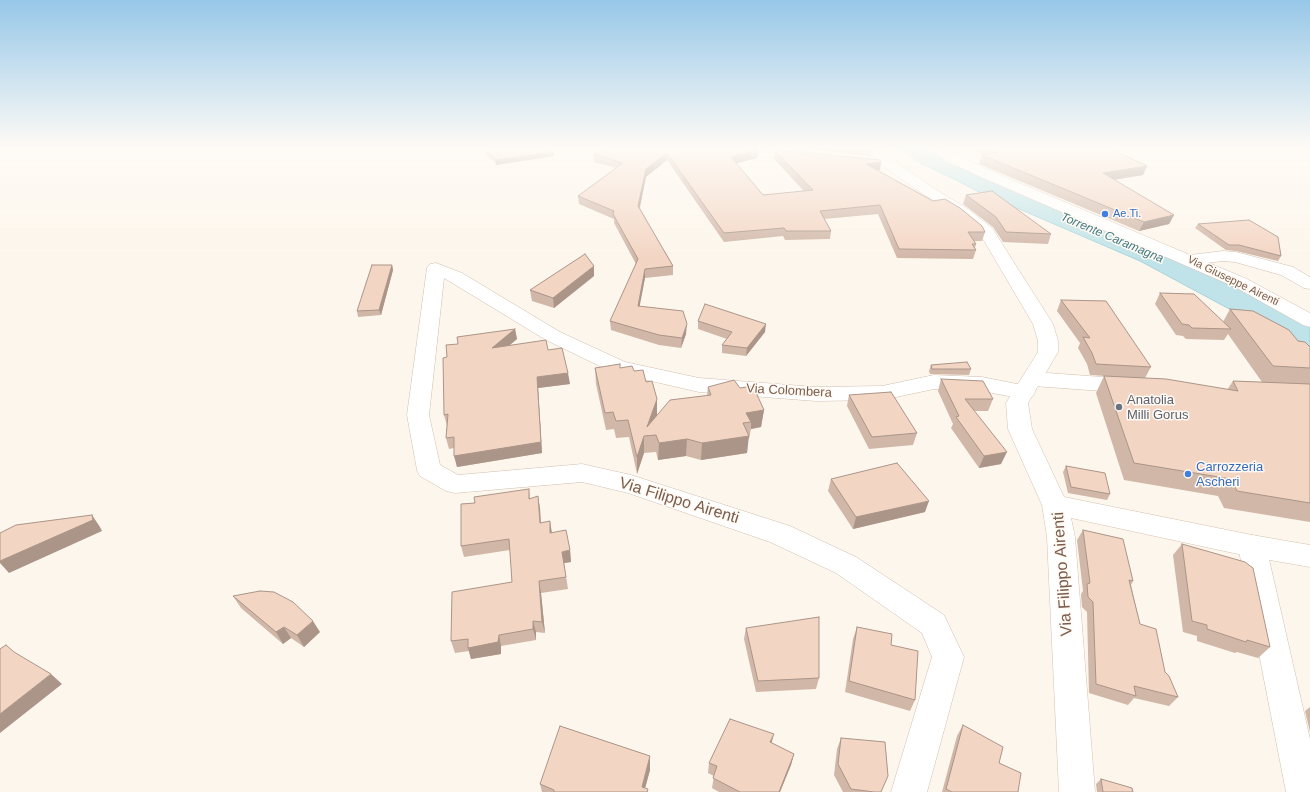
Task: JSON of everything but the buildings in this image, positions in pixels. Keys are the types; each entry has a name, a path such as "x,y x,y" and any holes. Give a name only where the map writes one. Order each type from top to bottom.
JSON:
{"street":[{"path":"919,185 963,212 986,231 1043,324 1048,341 1048,352 1017,403 1020,429 1055,505"},
{"name":"Via Giuseppe Airenti","path":"1012,185 1241,283 1310,321"},
{"path":"1190,260 1223,256 1236,258 1287,271 1310,284"},
{"name":"Via Colombera","path":"436,268 456,277 553,336 619,367 699,385 816,394 882,392 934,382 1146,387"},
{"name":"Via Filippo Airenti","path":"436,268 418,415 429,470 455,484 582,474 631,484 780,534 846,565 933,624 948,657 909,792"},
{"name":"Via Filippo Airenti","path":"1077,792 1061,537 1055,505 1252,546 1310,556"},
{"path":"1252,546 1304,792"}],"water":[{"name":"Torrente Caramagna","path":"965,185 1001,185 1237,286 1310,326 1310,360 1246,318 1140,261"}],"place":[{"name":"Ae.Ti.","path":"1105,214"},
{"name":"Anatolia Milli Gorus","path":"1119,407"},
{"name":"Carrozzeria Ascheri","path":"1188,474"}]}
